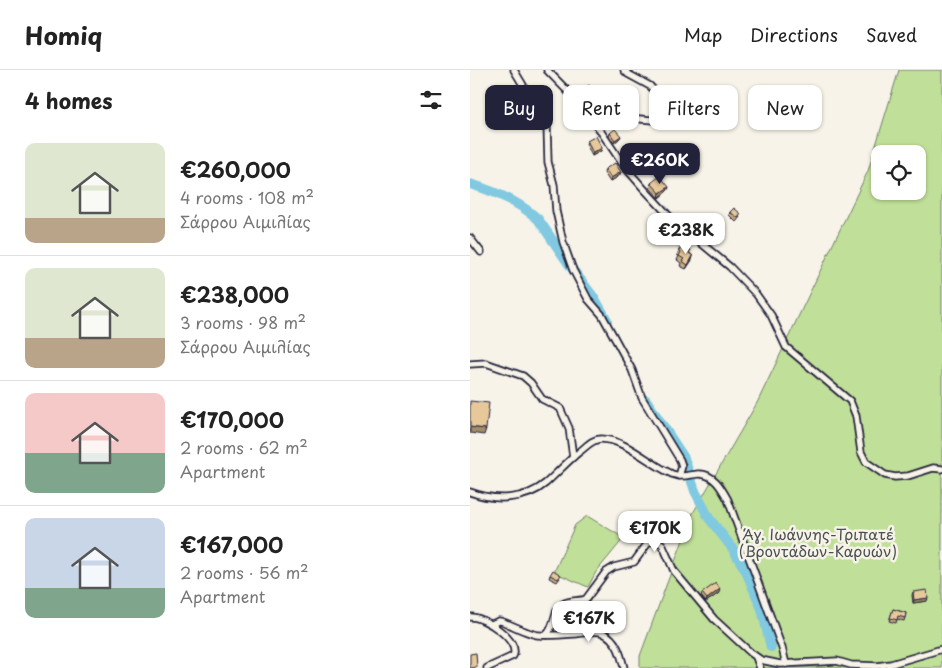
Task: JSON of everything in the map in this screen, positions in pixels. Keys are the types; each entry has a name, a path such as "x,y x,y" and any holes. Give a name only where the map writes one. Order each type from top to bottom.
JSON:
{"street":[{"path":"514,70 548,125 548,162 554,186 556,211 563,242 573,270 588,299 602,315 632,370 642,398 680,460 682,477"},
{"path":"547,70 563,86"},
{"path":"624,70 650,86 674,112 673,119 668,120 639,117"},
{"path":"600,130 624,166 672,219 730,266 756,294 770,315 786,347 850,401 856,416 861,452 866,462 885,475 895,477 908,476 933,468 942,469"},
{"path":"470,238 482,252"},
{"path":"470,364 486,364 523,376 529,380 542,399 560,408 569,428 573,457"},
{"path":"470,492 493,498 514,498 524,495 545,484 594,440 607,439 682,477 702,474 711,478 721,488 728,500 782,648 783,664"},
{"path":"546,635 552,630 560,605 566,602 586,599 606,572 618,566 634,562 648,543 654,540 662,544 674,571 714,619 759,658 783,664 837,661 851,665 877,666 892,664 942,649"},
{"path":"470,618 480,618 492,624 512,644 515,652 510,658 487,668"},
{"path":"492,624 503,621 524,632 546,635 603,632 613,639 624,668"},
{"path":"759,658 760,668"}],"green space":[{"name":"Άγ. Ιωάννης-Τριπατέ (Βροντάδων-Καρυών)","path":"899,70 942,70 942,668 640,668 640,656 693,513 757,403 871,161 871,200 926,200 926,145 876,145"},
{"path":"587,516 624,538 596,572 588,587 556,573 555,570 575,525"}],"building":[{"path":"616,130 621,136 615,140 610,133"},
{"path":"596,136 602,148 593,153 587,141"},
{"path":"615,163 621,172 611,178 605,169"},
{"path":"660,176 669,187 660,193 651,183"},
{"path":"734,208 741,214 738,218 730,212"},
{"path":"704,218 712,224 704,235 696,227"},
{"path":"683,245 691,250 689,253 693,256 688,265 679,256 681,252 679,250"},
{"path":"470,401 489,403 486,429 470,427"},
{"path":"553,570 561,575 558,579 550,575"},
{"path":"716,583 720,589 707,599 702,593"},
{"path":"927,590 928,598 914,600 913,592"},
{"path":"893,609 906,613 905,618 898,616 897,620 890,618"},
{"path":"476,653 477,667 470,668 470,654"}],"waterway":[{"path":"470,184 506,198 523,207 538,219 595,299 607,320"},
{"path":"646,400 684,458 695,491 709,518 733,549 746,571 762,609 771,647"}]}
